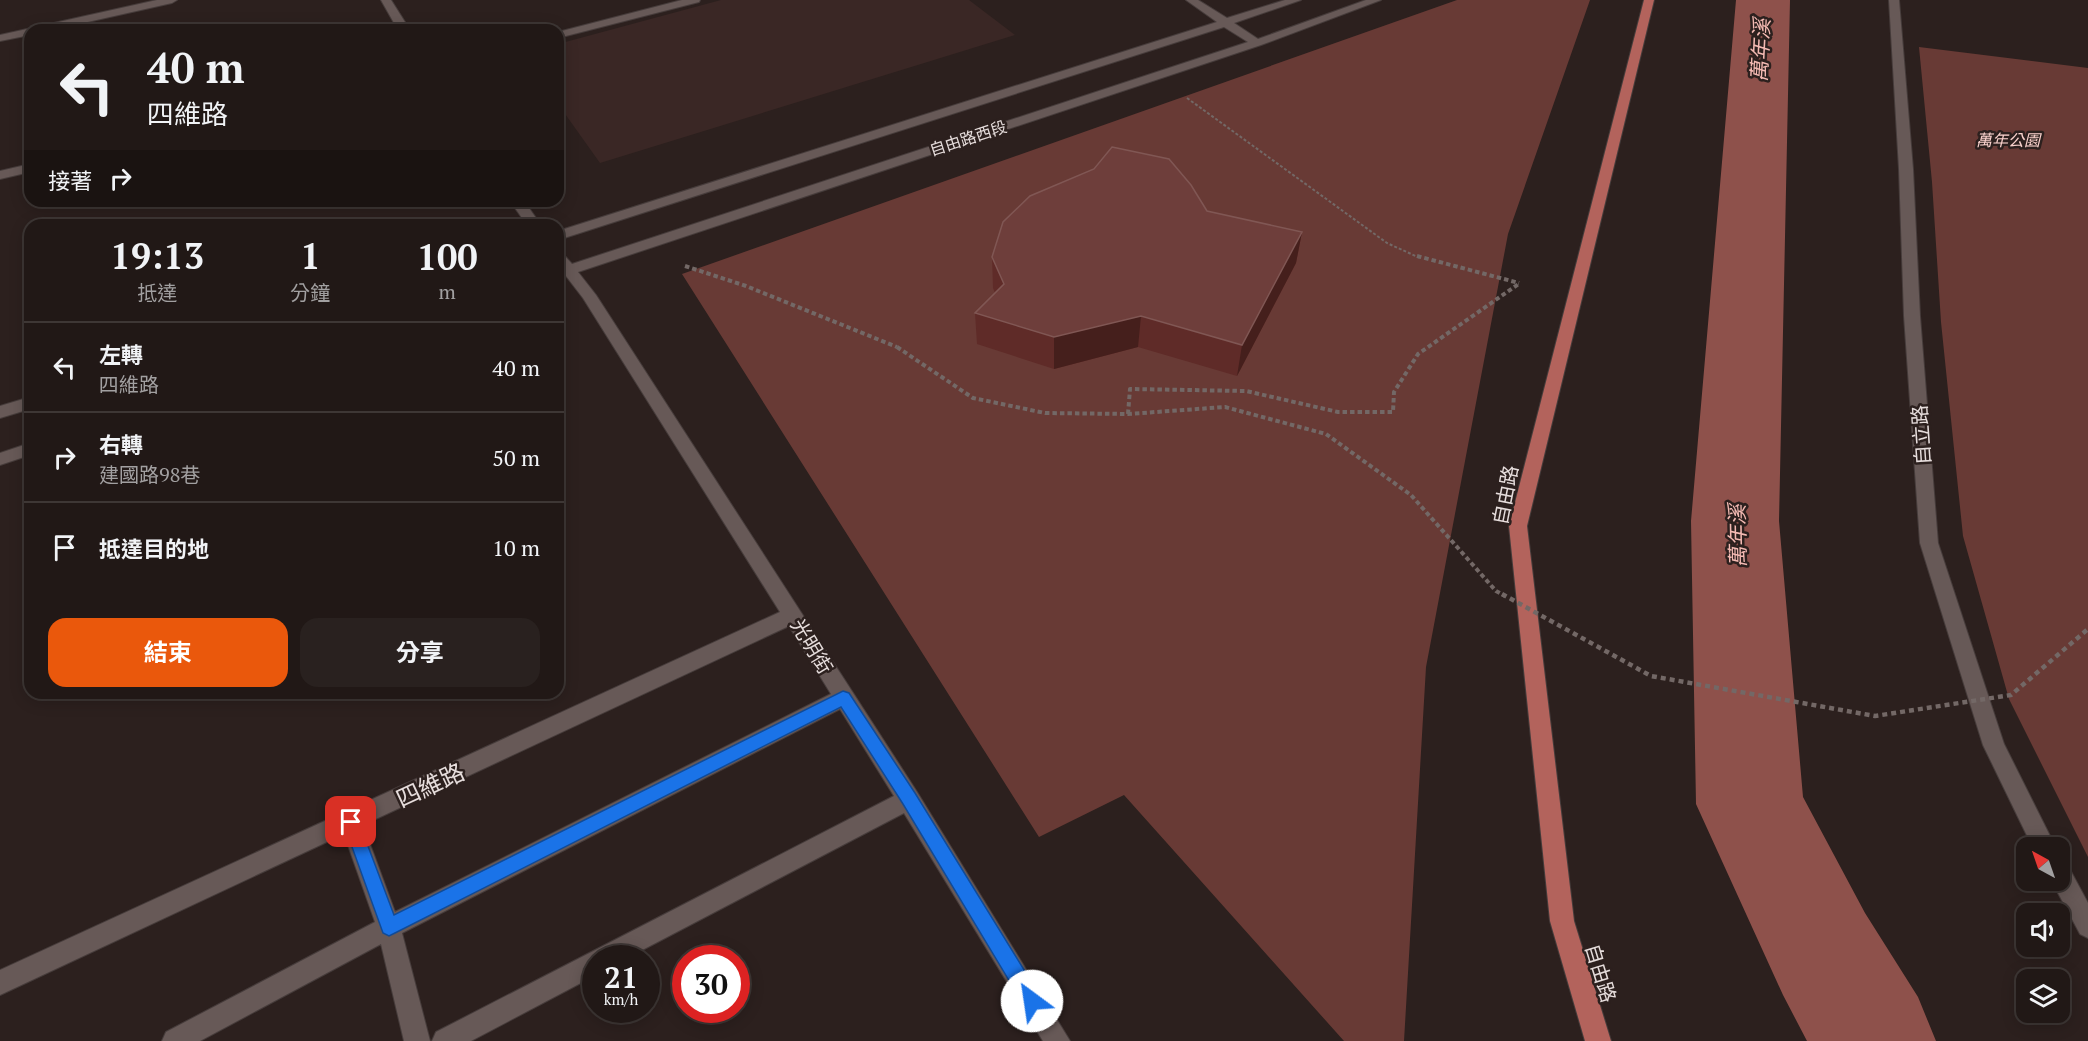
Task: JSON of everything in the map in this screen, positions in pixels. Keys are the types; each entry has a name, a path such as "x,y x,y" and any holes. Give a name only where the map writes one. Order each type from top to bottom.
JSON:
{"main road":[{"name":"自由路","path":"1598,1041 1562,921 1518,525 1649,0"}],"street":[{"path":"64,24 172,0"},
{"path":"386,0 400,24"},
{"path":"564,33 695,0"},
{"path":"1191,0 1257,43"},
{"name":"自由路西段","path":"564,234 1296,0"},
{"name":"自由路西段","path":"564,266 1157,76 1376,0"},
{"name":"自立路","path":"1894,0 1906,169 1912,316 1929,543 1994,745 2040,837"},
{"path":"0,38 24,33"},
{"path":"0,175 24,169"},
{"name":"光明街","path":"564,269 589,295 909,799 1057,1041"},
{"path":"0,412 24,405"},
{"path":"0,459 24,451"},
{"name":"四維路","path":"0,983 793,615"},
{"path":"175,1041 389,927 843,698"},
{"path":"628,945 909,799"},
{"path":"351,822 389,927 417,1041"},
{"path":"2069,891 2088,926"},
{"path":"445,1041 582,969"}],"path":[{"path":"1128,414 1130,389 1246,391 1338,412 1393,412 1394,392 1418,354 1520,283 1421,258 1387,243 1157,76"},
{"path":"675,268 686,265 726,279 897,346 974,398 1045,413 1128,414 1225,407 1326,435 1411,495 1496,591 1651,675 1875,716 2012,696 2088,629"}],"shaded area":[{"path":"721,0 969,0 1015,35 600,163 564,112 564,42"}],"green space":[{"path":"1457,0 1590,0 1508,234 1426,667 1404,1041 1344,1041 1124,795 1039,837 682,274"},
{"name":"萬年公園","path":"1919,47 2088,68 2088,857 2009,699 1963,536 1941,322 1932,182"}],"building":[{"path":"1112,147 1169,159 1191,185 1207,211 1302,232 1242,345 1141,316 1054,337 975,313 1004,284 992,257 1003,222 1030,196 1094,169"}],"waterway":[{"name":"萬年溪","path":"1763,0 1735,521 1750,804 1824,954 1874,1041"}],"route":[{"path":"351,822 389,927 843,698 909,799 1032,1001"}]}
